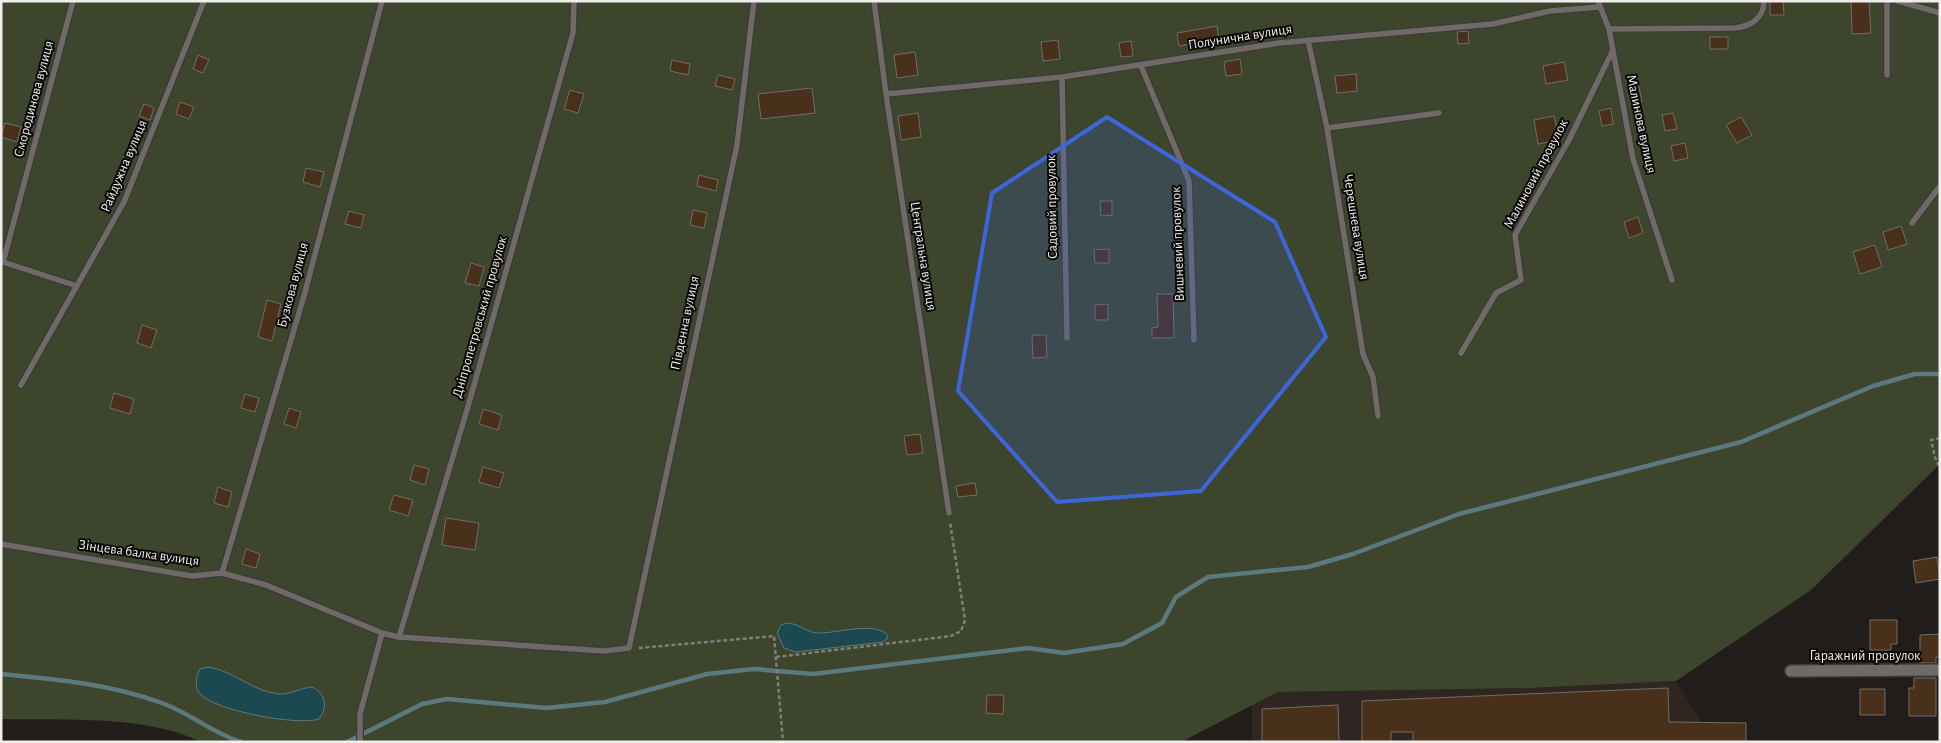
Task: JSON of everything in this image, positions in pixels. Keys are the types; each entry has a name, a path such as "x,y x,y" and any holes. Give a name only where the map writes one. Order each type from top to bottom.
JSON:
{"street":[{"name":"Гаражний провулок","path":"1791,671 1940,670"}],"lane":[{"name":"Смородинова вулиця","path":"73,1 3,262 77,286"},
{"name":"Райдужна вулиця","path":"21,385 124,202 204,1"},
{"name":"Бузкова вулиця","path":"222,573 304,296 382,1"},
{"name":"Дніпропетровський провулок","path":"399,637 469,403 573,33 574,1"},
{"name":"Південна вулиця","path":"628,648 737,145 754,1"},
{"name":"Центральна вулиця","path":"874,1 886,94 949,513"},
{"path":"1609,29 1735,28 1748,26 1758,18 1764,1"},
{"path":"1887,1 1887,75"},
{"path":"1898,1 1940,13"},
{"name":"Полунична вулиця","path":"886,94 1062,77 1279,43 1493,24 1550,11 1598,4"},
{"name":"Малинова вулиця","path":"1598,4 1609,29 1634,159 1672,280"},
{"name":"Черешнева вулиця","path":"1308,40 1327,128 1363,354 1373,376 1378,416"},
{"name":"Малиновий провулок","path":"1461,353 1496,293 1520,280 1515,235 1569,140 1613,50"},
{"name":"Вишневий провулок","path":"1140,66 1189,181 1194,340"},
{"name":"Садовий провулок","path":"1062,77 1067,338"},
{"path":"1327,128 1439,113"},
{"path":"1912,223 1940,186"},
{"name":"Зінцева балка вулиця","path":"1,544 192,576 222,573 266,584 382,633 399,637 604,650 628,648"},
{"path":"360,742 360,714 382,633"}],"path":[{"path":"1940,438 1931,440 1940,468"},
{"path":"776,657 951,636 961,631 965,620 949,513"},
{"path":"628,648 774,636 784,742"}],"highlighted area":[{"path":"1107,117 1275,222 1326,337 1201,491 1057,502 958,391 992,193"}],"shaded area":[{"path":"1676,681 1700,719 1700,742 1252,742 1252,705 1278,692 1530,688"}],"green space":[{"path":"1,1 1940,1 1940,464 1811,590 1676,681 1530,688 1278,692 1181,742 201,742 179,733 130,723 1,719"}],"water":[{"path":"788,623 817,633 865,628 882,631 888,636 883,642 795,652 784,648 777,633 781,625"},
{"path":"208,667 225,672 259,689 278,694 312,687 323,697 324,710 319,719 309,721 258,716 222,706 200,694 197,688 200,669"}],"building":[{"path":"1770,1 1783,1 1784,15 1770,15"},
{"path":"1851,1 1869,1 1871,33 1852,34"},
{"path":"1217,26 1219,43 1204,45 1204,42 1179,46 1177,33"},
{"path":"1468,31 1469,43 1458,44 1457,32"},
{"path":"1710,37 1728,37 1728,49 1710,49"},
{"path":"1058,40 1060,59 1043,61 1041,42"},
{"path":"1131,41 1133,56 1121,57 1119,43"},
{"path":"915,52 918,75 897,78 894,55"},
{"path":"198,55 209,60 203,73 193,69"},
{"path":"1240,59 1242,74 1226,76 1224,62"},
{"path":"672,60 690,64 688,75 670,71"},
{"path":"1564,62 1568,80 1546,84 1543,66"},
{"path":"1356,74 1357,91 1337,93 1335,76"},
{"path":"718,75 735,79 732,90 715,86"},
{"path":"1639,87 1642,102 1631,105 1628,89"},
{"path":"812,88 815,113 761,119 758,94"},
{"path":"570,90 584,94 578,113 564,109"},
{"path":"180,102 194,107 189,119 176,114"},
{"path":"144,104 154,108 150,120 139,116"},
{"path":"1611,108 1613,124 1602,126 1599,111"},
{"path":"918,113 921,137 901,140 898,116"},
{"path":"1673,113 1677,129 1665,131 1662,115"},
{"path":"1554,116 1559,140 1538,144 1534,120"},
{"path":"1741,117 1752,135 1737,143 1726,125"},
{"path":"5,123 21,127 17,142 1,137"},
{"path":"1685,143 1688,158 1674,161 1671,146"},
{"path":"306,168 324,172 320,187 303,182"},
{"path":"699,175 718,180 716,191 697,186"},
{"path":"1100,201 1112,201 1112,215 1101,216"},
{"path":"693,210 707,213 704,228 690,225"},
{"path":"349,211 364,215 361,228 345,224"},
{"path":"1638,217 1643,233 1629,238 1624,222"},
{"path":"1901,226 1907,244 1888,250 1883,232"},
{"path":"1875,245 1882,267 1860,274 1853,252"},
{"path":"1109,249 1109,263 1095,263 1094,250"},
{"path":"471,263 484,267 479,286 465,283"},
{"path":"1157,294 1173,294 1174,338 1152,338 1152,328 1158,327"},
{"path":"267,300 281,304 272,341 258,337"},
{"path":"1108,304 1108,320 1095,320 1095,305"},
{"path":"142,325 157,330 151,348 137,343"},
{"path":"1032,335 1046,335 1047,357 1033,358"},
{"path":"114,393 134,399 130,414 110,408"},
{"path":"245,394 259,398 255,412 241,408"},
{"path":"289,408 301,412 296,428 284,424"},
{"path":"483,409 502,415 498,430 479,424"},
{"path":"920,434 923,453 907,455 904,436"},
{"path":"414,465 429,469 425,485 410,480"},
{"path":"483,467 504,473 499,488 479,482"},
{"path":"975,483 977,495 958,497 956,486"},
{"path":"218,487 232,492 228,507 214,503"},
{"path":"394,495 413,500 408,516 389,510"},
{"path":"446,518 479,523 475,550 442,545"},
{"path":"246,549 260,554 256,568 242,564"},
{"path":"1937,557 1940,579 1916,583 1913,561"},
{"path":"1870,620 1897,620 1897,644 1891,644 1891,650 1870,650"},
{"path":"1940,634 1940,657 1936,657 1936,663 1920,663 1920,635"},
{"path":"1914,678 1936,678 1936,716 1909,716 1909,688 1914,688"},
{"path":"1668,688 1669,722 1746,723 1746,742 1413,742 1413,732 1391,732 1391,742 1362,742 1362,701"},
{"path":"1860,689 1885,689 1885,715 1860,715"},
{"path":"987,695 1004,695 1003,714 986,713"},
{"path":"1338,705 1339,742 1262,742 1262,709"}],"waterway":[{"path":"347,742 422,704 447,699 546,708 605,702 707,674 754,669 813,674 1028,648 1064,653 1123,644 1162,623 1176,597 1208,577 1308,567 1353,554 1459,514 1741,442 1873,386 1915,374 1940,374"},
{"path":"1,674 83,683 123,691 172,707 220,734 241,742"}]}
